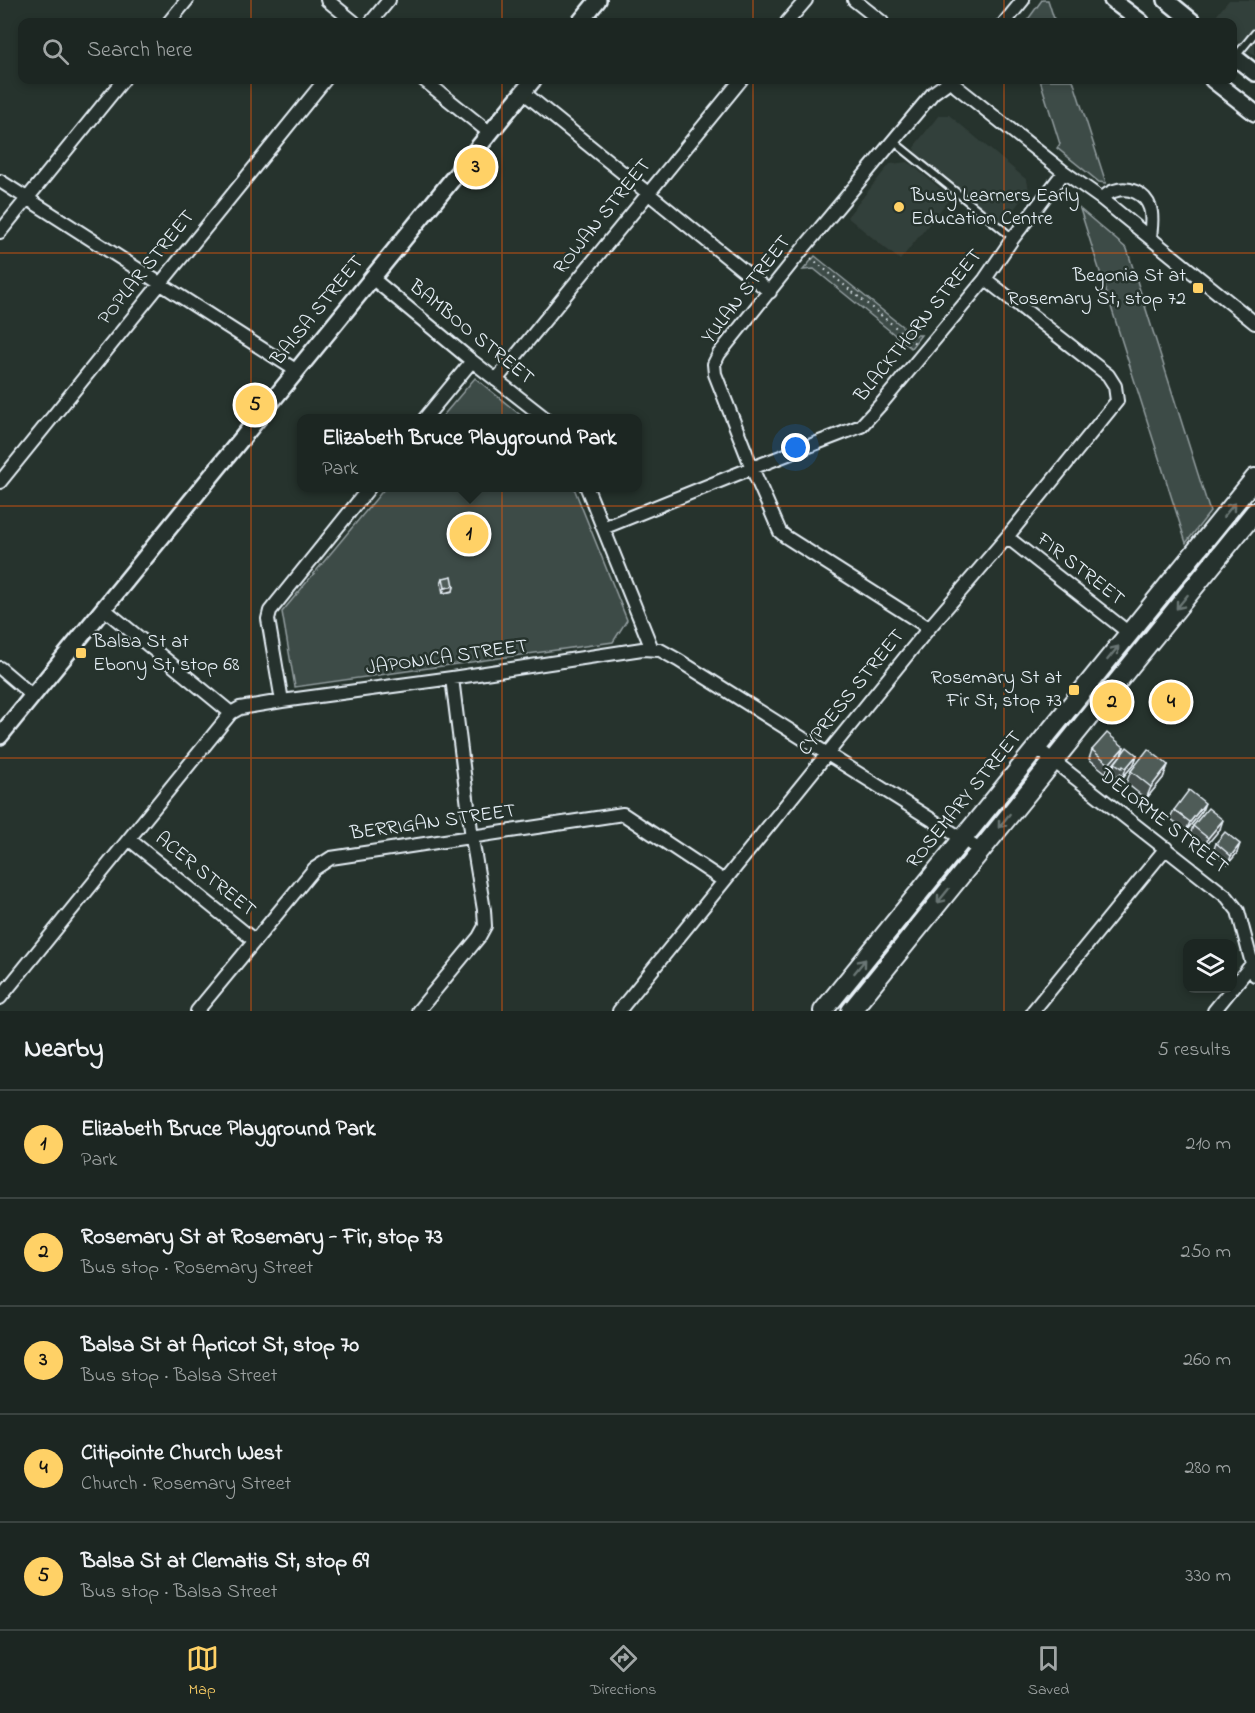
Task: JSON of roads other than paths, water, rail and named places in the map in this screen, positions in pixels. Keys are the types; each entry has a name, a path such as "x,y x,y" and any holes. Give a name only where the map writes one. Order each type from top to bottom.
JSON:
{"main road":[{"name":"ROSEMARY STREET","path":"823,1011 1255,478"},
{"path":"851,1011 1255,512"},
{"path":"1203,543 1219,556"}],"street":[{"path":"172,18 187,0"},
{"path":"327,0 349,18"},
{"path":"374,18 389,0"},
{"path":"583,18 598,0"},
{"path":"790,18 806,0"},
{"path":"854,0 877,18"},
{"path":"1008,18 1023,0"},
{"path":"1112,0 1136,18"},
{"path":"1166,0 1188,18"},
{"path":"1237,60 1255,73"},
{"path":"0,231 120,84"},
{"name":"POPLAR STREET","path":"0,482 322,84"},
{"path":"429,84 490,133"},
{"name":"BALSA STREET","path":"0,736 530,84"},
{"name":"ROWAN STREET","path":"496,380 738,84"},
{"name":"YULAN STREET","path":"929,628 786,537 776,525 715,374 714,364 719,354 802,250 933,93 945,84"},
{"path":"954,84 1150,237 1255,323"},
{"path":"1220,84 1255,113"},
{"path":"523,92 770,292"},
{"name":"BLACKTHORN STREET","path":"603,528 861,426 985,279 1013,238 1065,172"},
{"path":"0,181 297,371"},
{"path":"1102,199 1114,191 1131,189 1143,196 1150,207 1152,217 1150,237"},
{"name":"BAMBOO STREET","path":"372,278 540,414"},
{"name":"CYPRESS STREET","path":"619,1011 929,628 1007,537 1117,401 1115,386 1108,375 985,279"},
{"path":"428,414 472,361"},
{"path":"282,701 268,619 270,611 366,492"},
{"path":"589,492 652,649"},
{"name":"FIR STREET","path":"1007,537 1129,633"},
{"path":"0,998 231,713 104,609"},
{"name":"JAPONICA STREET","path":"231,713 240,708 282,701 642,649 660,650 980,850"},
{"path":"0,668 33,696"},
{"path":"418,1011 479,937 485,926 452,678"},
{"name":"DELORME STREET","path":"1037,748 1227,897 1238,911 1254,970"},
{"name":"BERRIGAN STREET","path":"197,1011 314,868 331,858 623,814 724,880"},
{"name":"ACER STREET","path":"130,840 255,940"},
{"path":"1033,1011 1166,849"},
{"path":"1214,1011 1254,970"}],"lane":[{"path":"1237,53 1254,35"},
{"path":"893,141 1013,238"}],"place":[{"name":"Balsa St at Apricot St, stop 70","path":"476,167"},
{"name":"Busy Learners Early Education Centre","path":"899,207"},
{"name":"Begonia St at Rosemary St, stop 72","path":"1198,288"},
{"name":"Balsa St at Clematis St, stop 69","path":"255,405"},
{"name":"Elizabeth Bruce Playground Park","path":"469,534"},
{"name":"Balsa St at Ebony St, stop 68","path":"81,653"},
{"name":"Rosemary St at Fir St, stop 73","path":"1074,690"},
{"name":"Rosemary St at Rosemary - Fir, stop 73","path":"1112,702"},
{"name":"Citipointe Church West","path":"1171,702"}]}
